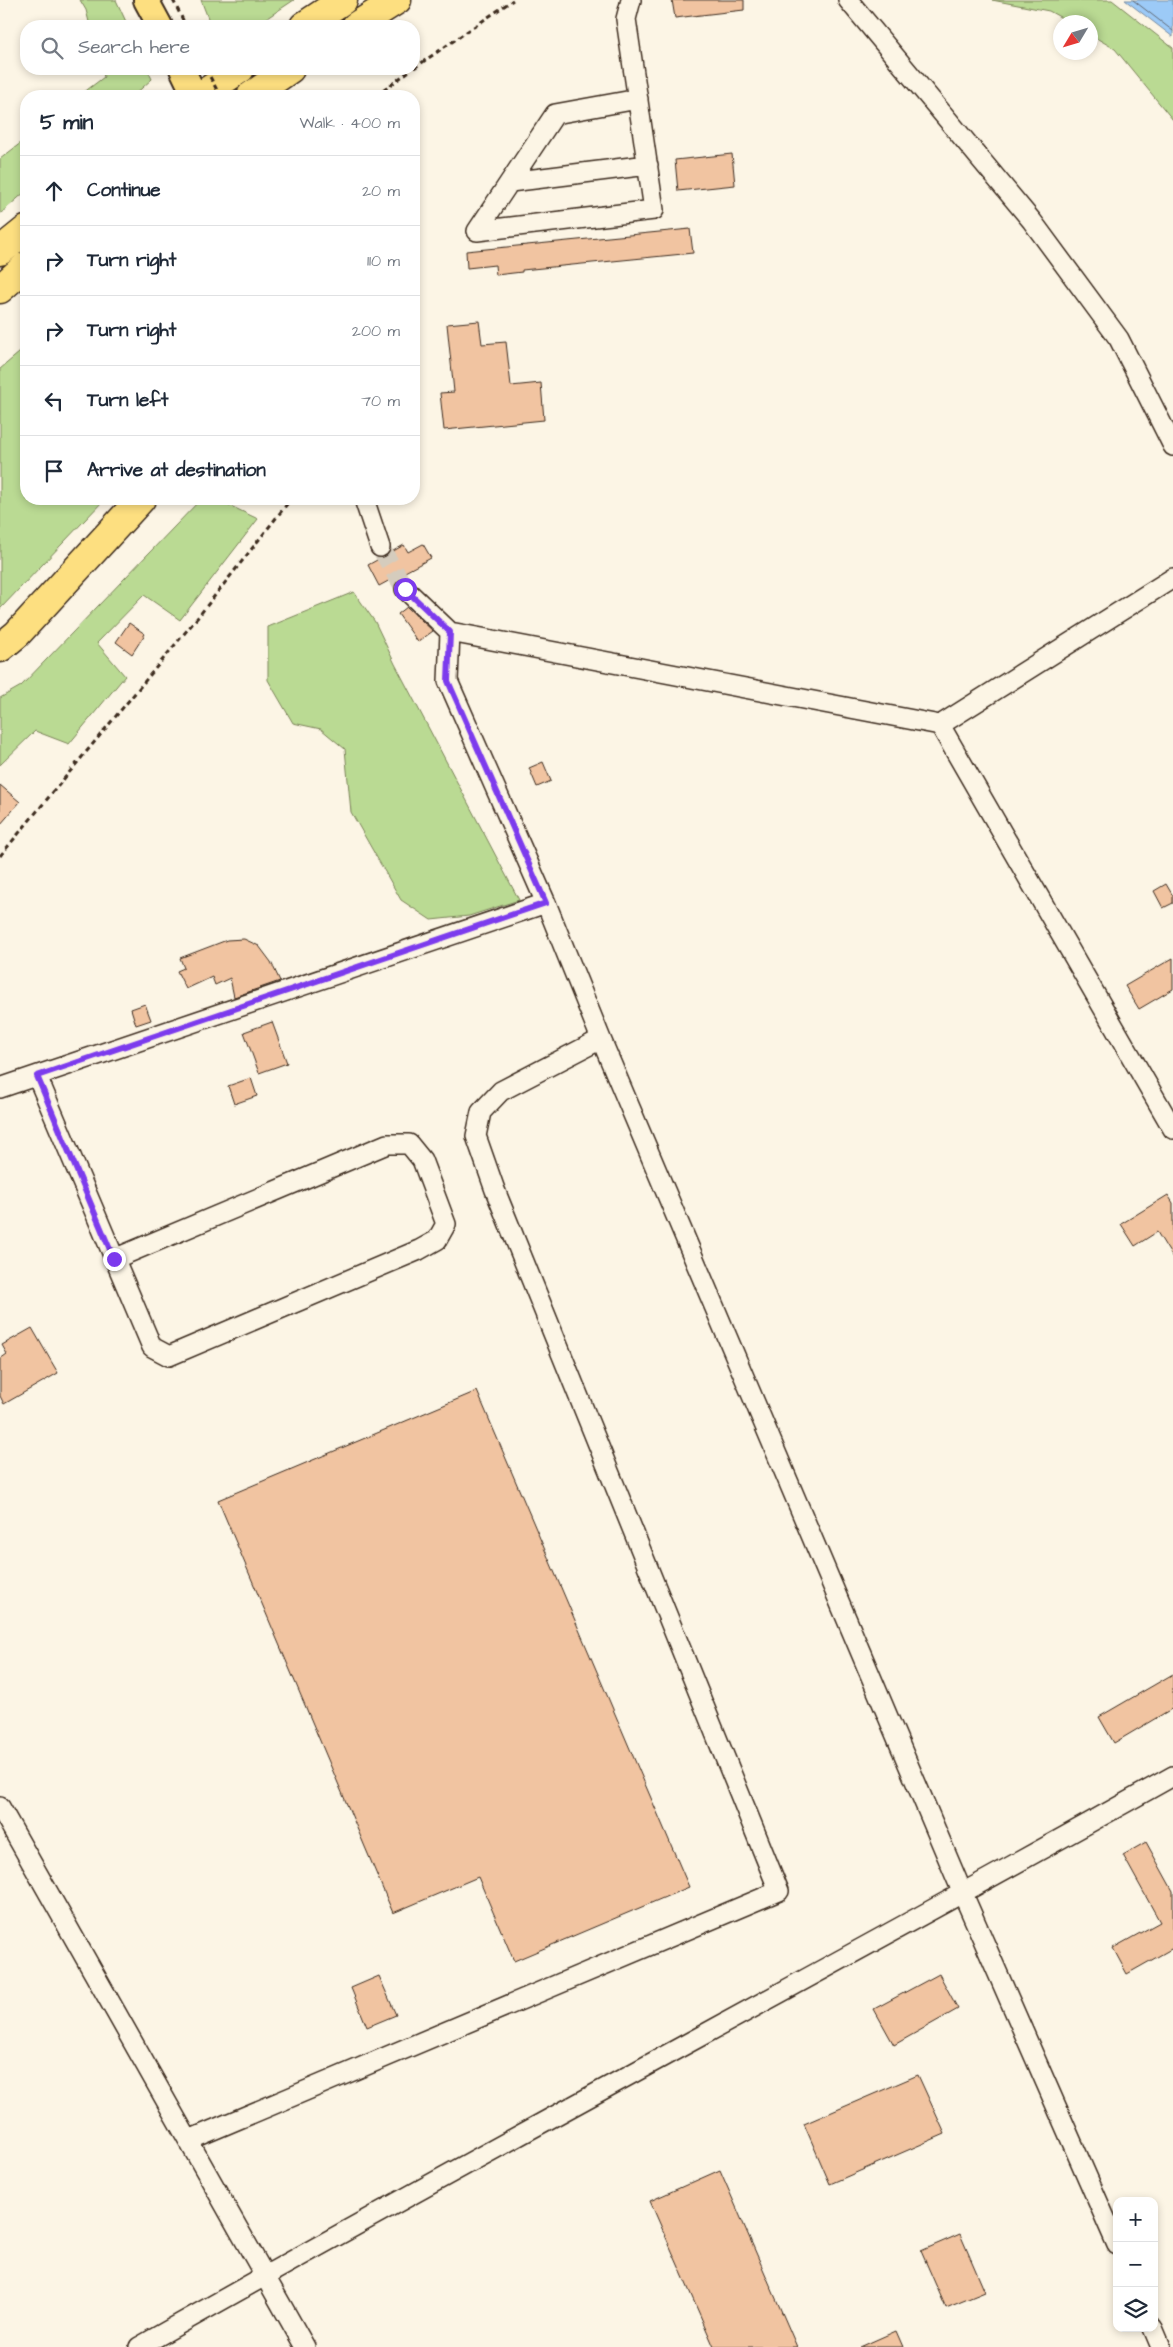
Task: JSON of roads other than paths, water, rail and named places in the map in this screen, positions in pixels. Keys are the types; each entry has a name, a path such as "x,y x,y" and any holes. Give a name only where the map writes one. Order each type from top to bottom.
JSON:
{"highway":[{"path":"313,20 343,0"},
{"path":"365,20 397,0"},
{"path":"209,90 231,75"},
{"path":"260,90 281,75"},
{"path":"0,251 20,235"},
{"path":"0,289 20,271"},
{"path":"0,648 17,634 135,505"}],"main road":[{"path":"146,0 157,20"},
{"path":"185,75 192,90"}],"street":[{"path":"631,0 626,19 648,165 654,210 477,231 555,114 638,99"},
{"path":"848,0 1032,221 1119,339 1173,446"},
{"path":"510,182 648,165"},
{"path":"366,505 380,546"},
{"path":"405,589 450,632 940,725 1173,578"},
{"path":"450,632 448,681 546,903 601,1039 963,1894 1116,2242"},
{"path":"940,725 1173,1130"},
{"path":"0,1088 546,903"},
{"path":"189,2140 780,1891 495,1190 476,1136 481,1112 500,1091 601,1039"},
{"path":"37,1076 114,1259 152,1347 169,1356 419,1250 437,1240 446,1224 422,1160 409,1144 387,1144 114,1259"},
{"path":"139,2347 266,2275 963,1894 1173,1776"},
{"path":"0,1807 305,2347"},
{"path":"1155,2332 1161,2347"}],"water":[{"path":"1125,0 1173,0 1173,37"}],"tunnel":[{"path":"380,547 405,589"}]}
